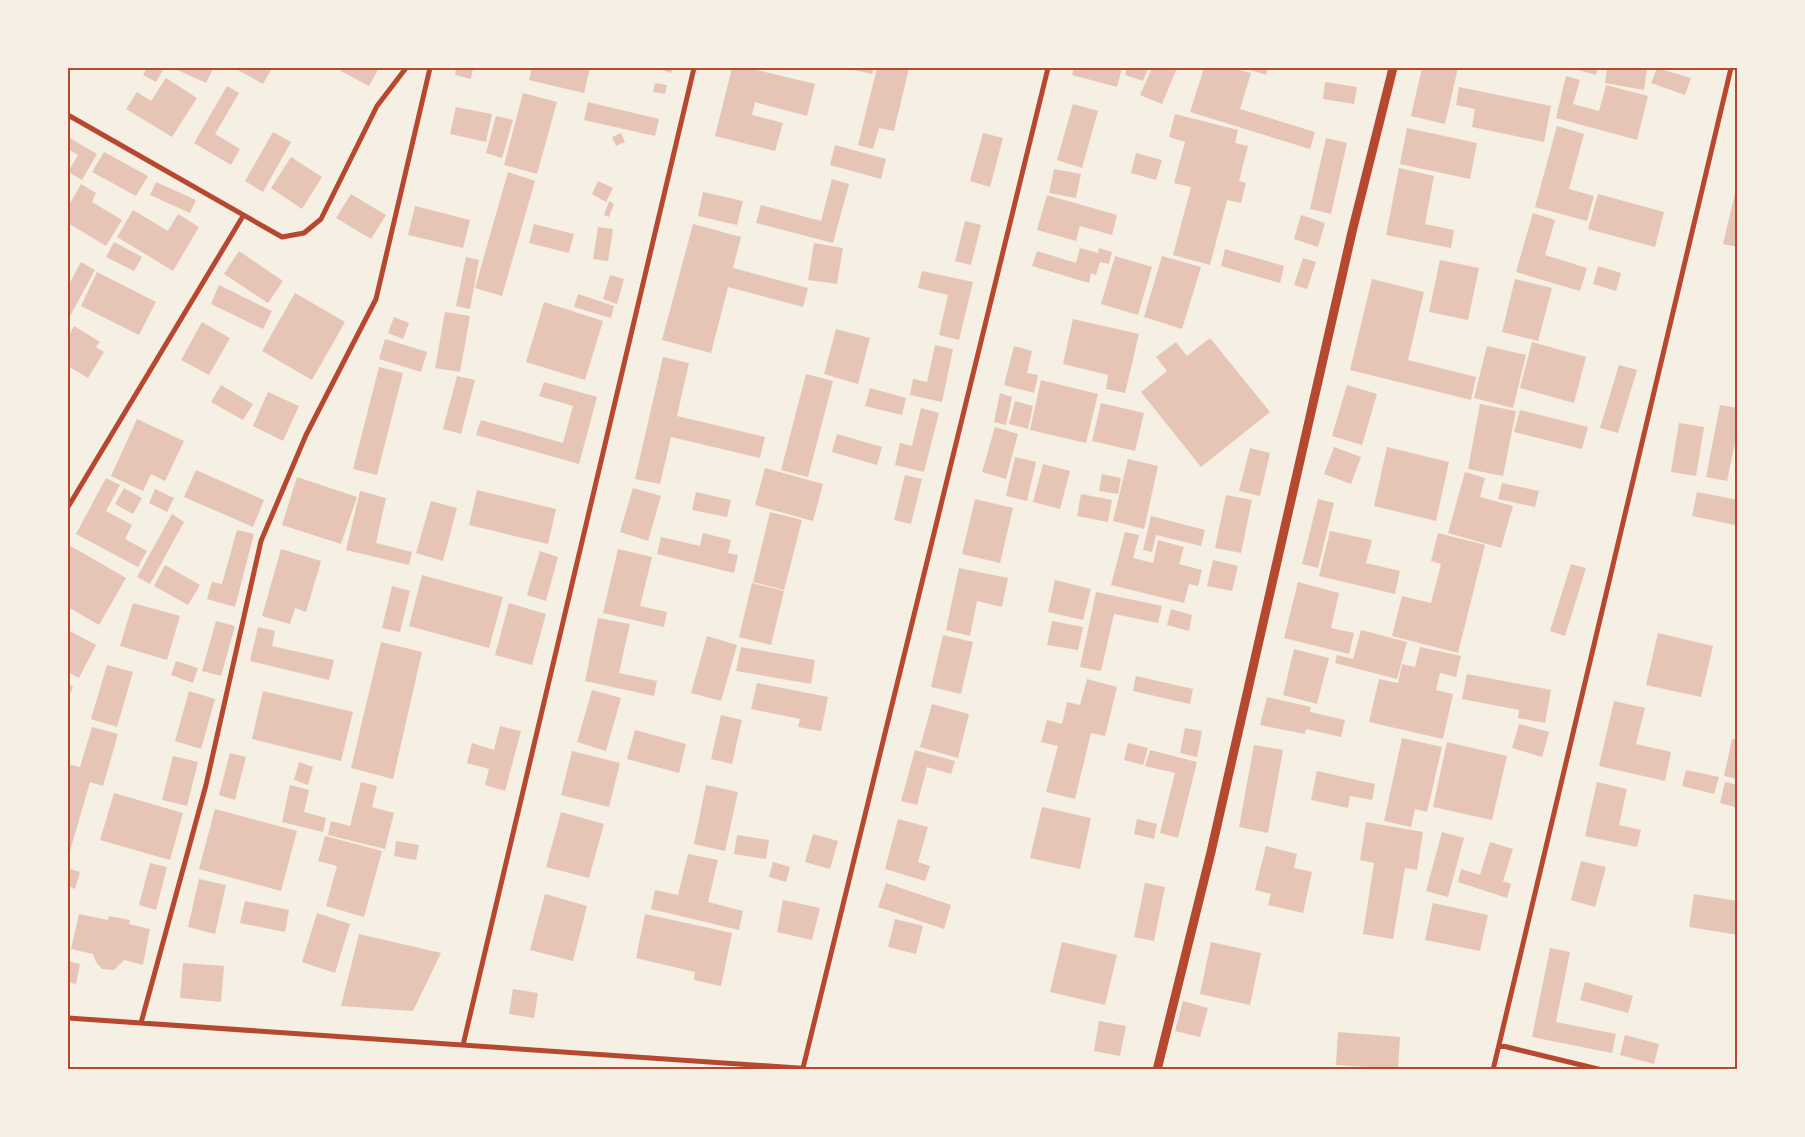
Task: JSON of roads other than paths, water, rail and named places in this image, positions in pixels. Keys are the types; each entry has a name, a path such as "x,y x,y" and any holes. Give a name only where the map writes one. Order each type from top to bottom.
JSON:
{"street":[{"path":"68,115 282,237 304,233 321,219 377,106 406,68"},
{"path":"141,1023 206,785 261,541 306,435 376,299 430,68"},
{"path":"463,1045 694,68"},
{"path":"803,1068 1048,68"},
{"path":"1157,1070 1211,852 1352,232 1393,68"},
{"path":"1493,1070 1731,68"},
{"path":"68,507 243,216"},
{"path":"68,1018 827,1070"},
{"path":"1499,1045 1602,1070"}]}
